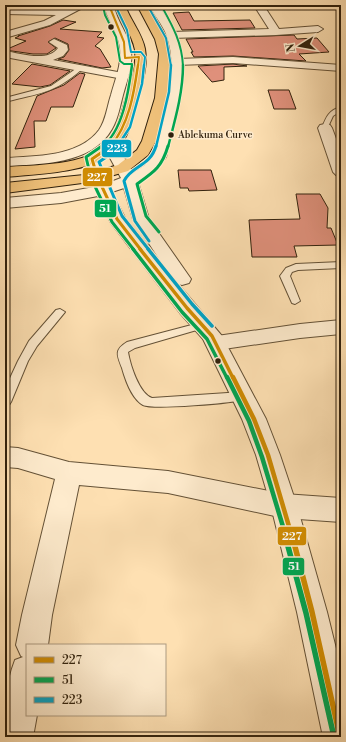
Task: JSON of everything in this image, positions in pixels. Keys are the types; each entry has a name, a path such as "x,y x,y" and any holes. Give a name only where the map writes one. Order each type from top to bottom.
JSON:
{"main road":[{"path":"5,172 61,166 90,153 111,147 124,125 136,83 140,50 135,35 120,5"},
{"path":"126,174 150,141 161,98 164,54 154,25 144,9 156,8"},
{"path":"125,58 139,58"},
{"path":"124,125 125,142 129,146 158,157"},
{"path":"61,166 68,178 68,182"},
{"path":"25,202 59,190 68,182"},
{"path":"5,188 68,182 101,183"}],"street":[{"path":"5,35 48,23 83,5"},
{"path":"90,153 104,132 113,111 125,58 124,41 110,12 109,5"},
{"path":"270,5 260,7 276,32"},
{"path":"5,203 25,202 101,183 126,174 151,168 158,157 176,83 177,62 171,35 156,8"},
{"path":"5,11 70,12"},
{"path":"171,35 276,32 318,29"},
{"path":"42,60 59,54 63,50 63,47 54,42"},
{"path":"5,54 122,76"},
{"path":"177,62 233,60 341,68"},
{"path":"325,128 341,172"},
{"path":"111,147 126,174 141,219 206,312 209,333"},
{"path":"5,162 90,153"},
{"path":"90,153 117,219 187,308 209,333 254,419 268,455 284,506 312,612 340,737"},
{"path":"209,333 300,331 341,327"},
{"path":"5,457 18,458 69,473 168,482 284,506 341,510"},
{"path":"32,644 38,607 69,473"},
{"path":"16,737 26,678"}],"lane":[{"path":"5,100 38,93 52,88 60,84 80,68"},
{"path":"325,128 330,115 341,109"},
{"path":"295,301 285,276 289,270 296,267 341,265"},
{"path":"5,402 23,361 33,344 60,312"},
{"path":"209,333 131,345 123,350 123,358 139,396 147,402 159,403 243,396"}],"building":[{"path":"189,12 194,21 250,20 255,28 182,30 173,13"},
{"path":"63,20 76,22 60,29 102,32 97,37 104,38 95,46 100,49 111,67 102,68 58,59 64,57 69,50 68,44 55,38 48,42 56,48 47,54 33,54 5,50 26,41 15,38 18,36 50,26"},
{"path":"294,35 297,39 317,38 329,52 299,54 306,61 233,56 194,57 186,39"},
{"path":"32,64 70,71 50,85 40,87 12,84"},
{"path":"233,64 247,66 224,67 224,80 212,82 198,66"},
{"path":"80,73 85,74 73,107 51,107 46,121 34,121 35,147 15,149 37,96 64,85"},
{"path":"268,90 289,90 296,109 274,109"},
{"path":"178,170 211,170 217,190 189,191 188,188 180,188"},
{"path":"296,194 320,194 328,208 327,228 331,228 338,245 294,246 297,257 252,257 249,220 300,219"}],"transit line":[{"name":"227","path":"109,5 124,42 125,58 139,57 130,105 122,129 110,147 92,159 97,176 117,219 187,308 212,336 254,419 268,455 284,506 312,612 340,737"},
{"name":"223","path":"115,5 127,30 131,52 141,52 145,57 142,84 130,127 115,151 99,162 122,216 192,304 212,326"},
{"name":"51","path":"159,232 146,216 137,184 155,172 164,160 177,113 183,80 181,47 176,31 161,5"},
{"name":"51","path":"103,6 105,15 116,37 120,61 124,64 132,64 127,94 117,127 106,143 86,157 91,178 112,222 182,312 207,339 249,421 278,508 306,613 334,737"},
{"name":"223","path":"149,8 168,44 171,60 171,81 156,148 153,155 146,163 129,174 124,181 135,221 149,241"}],"place":[{"name":"Ablekuma Curve","path":"171,135"}]}
